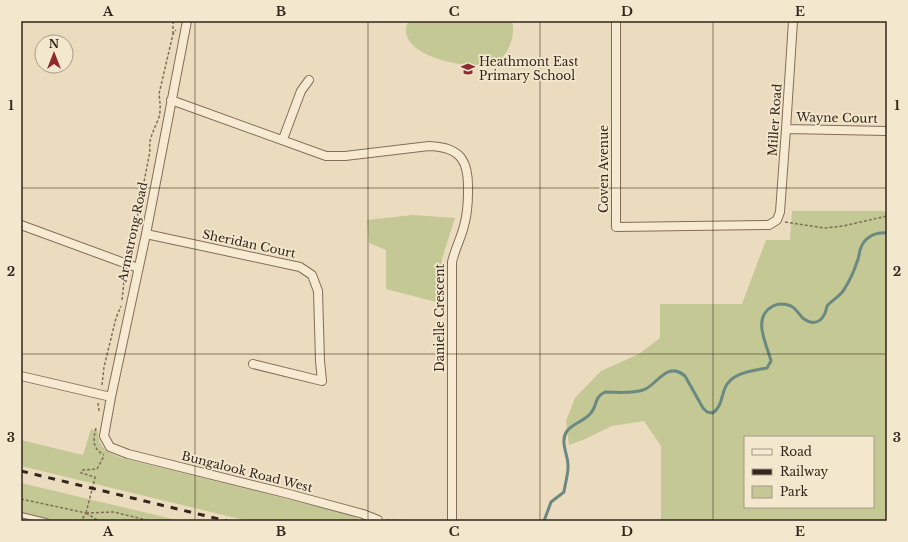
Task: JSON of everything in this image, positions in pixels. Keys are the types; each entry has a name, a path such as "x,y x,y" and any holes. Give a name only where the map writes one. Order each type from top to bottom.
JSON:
{"street":[{"name":"Armstrong Road","path":"110,447 104,436 111,397 146,234 187,21"},
{"name":"Coven Avenue","path":"616,21 616,227 769,225 777,220"},
{"name":"Miller Road","path":"777,220 780,212 793,21"},
{"path":"283,139 300,91 309,80"},
{"name":"Danielle Crescent","path":"171,100 283,139 326,156 345,156 428,146 440,146 451,150 459,156 466,165 468,182 468,210 452,262 452,521"},
{"name":"Wayne Court","path":"786,129 887,130"},
{"path":"21,225 138,268"},
{"name":"Sheridan Court","path":"146,234 300,267 312,275 318,291 320,309 320,361 322,381 253,364"},
{"path":"21,376 111,397"},
{"name":"Bungalook Road West","path":"110,447 128,454 289,494 363,514 378,520"}],"lane":[{"path":"21,515 46,521"},
{"path":"37,519 42,521"}],"path":[{"path":"99,412 98,405 104,367 116,318 122,305 125,271 132,250 150,151 149,144 159,117 161,103 159,94 173,34 173,21"},
{"path":"777,220 825,228 843,226 887,216"},
{"path":"96,426 93,441 96,448 104,456"},
{"path":"81,521 86,513 95,478 81,473 82,470 97,469 110,447"},
{"path":"21,499 86,513 114,512 150,521"},
{"path":"86,513 100,521"},
{"path":"378,520 412,521"}],"green space":[{"path":"408,21 512,21 513,35 507,51 496,62 474,65 460,64 445,61 419,50 410,42 406,33"},
{"path":"792,211 887,211 887,521 661,521 661,446 644,421 612,426 569,445 566,421 575,398 601,371 639,354 660,338 660,304 742,304 766,240 790,240"},
{"path":"413,215 455,218 442,259 440,303 386,289 386,250 369,243 367,220"},
{"path":"91,429 98,431 100,442 108,452 122,458 352,515 361,521 248,521 21,466 21,440 83,455"},
{"path":"21,483 181,521 21,521"}],"waterway":[{"path":"544,521 551,502 564,492 568,473 568,463 564,444 565,435 569,429 590,414 601,394 605,392 629,392 643,390 648,388 667,372 678,372 685,376 703,408 707,412 713,413 720,404 728,383 743,373 767,368 771,361 762,332 763,317 766,311 775,305 785,304 793,307 804,319 809,322 816,322 820,320 827,306 843,291 847,285 855,269 860,250 864,242 870,236 878,233 887,233"}],"railway":[{"path":"21,471 227,521"}],"place":[{"name":"Heathmont East Primary School","path":"468,69"}]}
